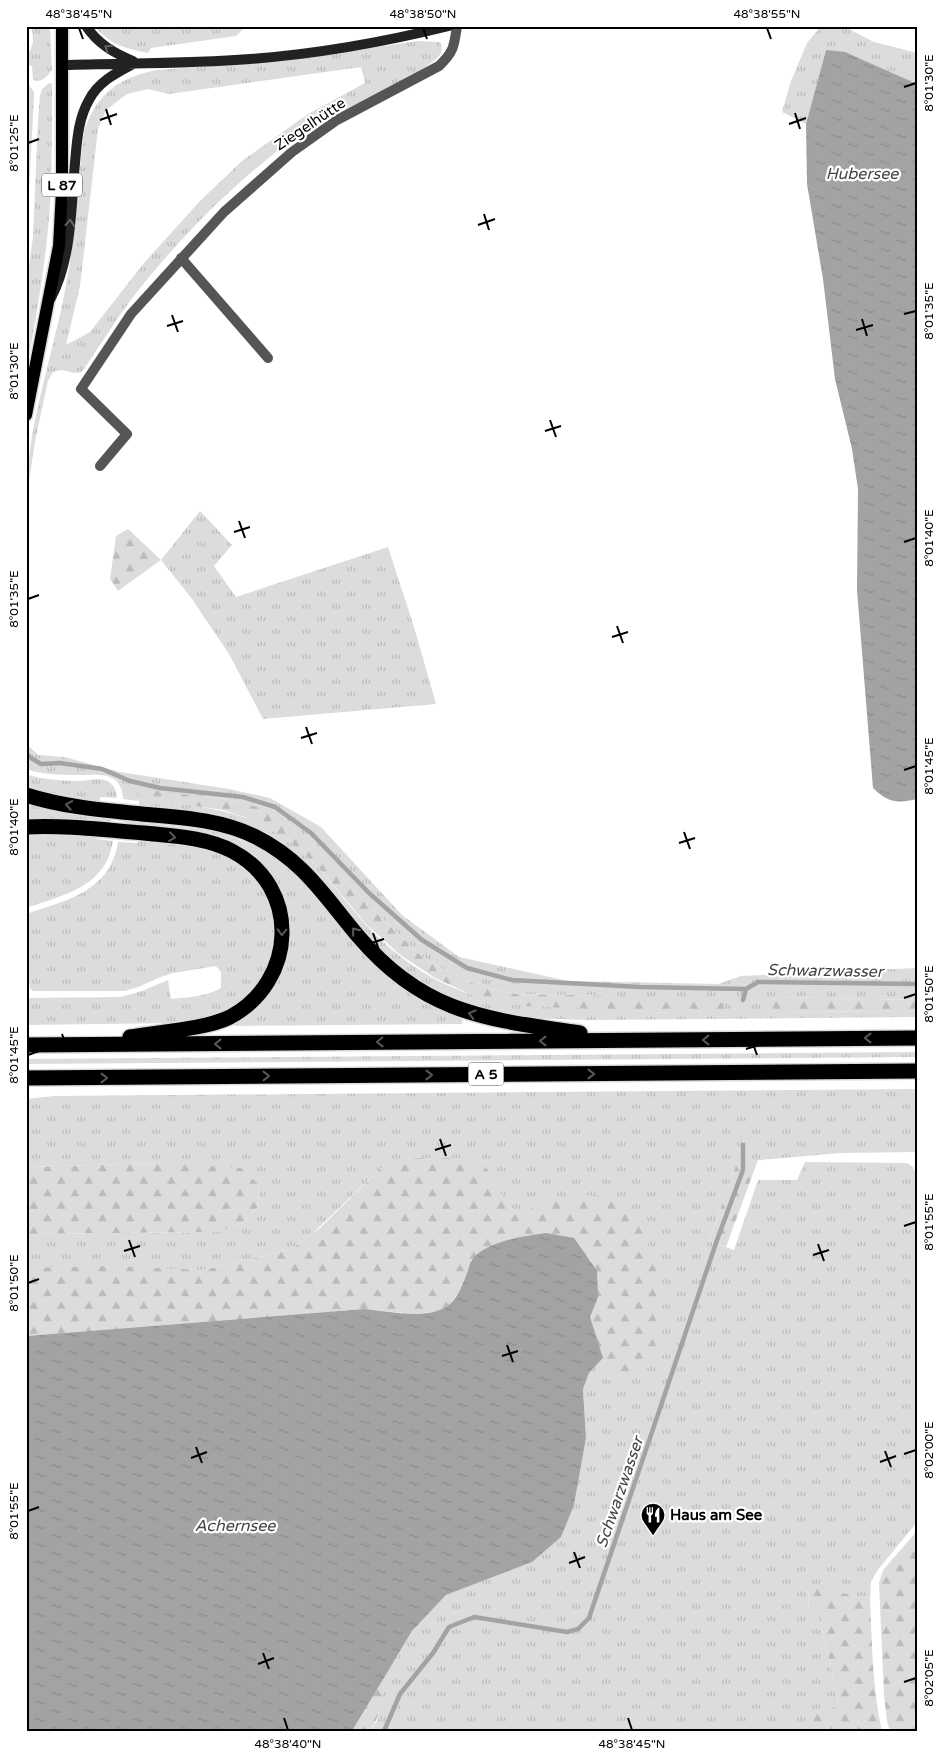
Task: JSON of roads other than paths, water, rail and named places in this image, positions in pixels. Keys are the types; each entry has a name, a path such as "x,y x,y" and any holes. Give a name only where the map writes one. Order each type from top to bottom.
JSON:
{"highway":[{"path":"26,795 70,806 215,823 255,836 279,850 309,875 359,937 385,965 411,985 444,1004 475,1015 508,1022 627,1040"},
{"path":"26,828 117,831 209,842 231,850 254,866 272,890 280,910 282,929 279,958 263,990 248,1005 225,1019 203,1025 79,1045"},
{"name":"A 5","path":"26,1045 917,1038"},
{"name":"A 5","path":"26,1078 917,1071"}],"main road":[{"name":"L 87","path":"26,415 49,303 58,246 62,190 62,26"}],"street":[{"path":"86,26 107,50 136,63"},
{"path":"63,65 249,59 328,50 405,37 449,26"},
{"name":"Ziegelhütte","path":"100,466 127,434 81,389 131,314 224,212 292,152 337,120 439,66 450,55 456,26"},
{"path":"49,303 58,285 69,238 78,129 89,99 108,78 136,63"},
{"path":"181,258 268,358"}],"water":[{"name":"Hubersee","path":"826,50 845,52 917,84 917,799 904,801 888,799 873,788 857,590 858,489 852,449 835,379 823,279 807,184 806,124"},
{"name":"Achernsee","path":"546,1233 574,1238 597,1271 598,1297 590,1317 603,1358 589,1373 583,1389 586,1438 574,1505 561,1537 532,1562 446,1595 412,1631 352,1731 26,1731 26,1336 364,1309 408,1314 432,1312 442,1309 456,1298 471,1262 486,1248 506,1240"}],"waterway":[{"path":"26,753 41,764 60,763 102,769 130,781 160,788 243,797 275,807 311,833 369,893 422,940 467,968 512,980 640,987 746,989"},
{"name":"Schwarzwasser","path":"743,1000 746,989 758,982 917,984"},
{"name":"Schwarzwasser","path":"384,1731 400,1694 433,1653 449,1627 474,1617 567,1632 578,1629 589,1618 717,1240 743,1170 743,1145"}],"place":[{"name":"Haus am See","path":"653,1536"}]}
